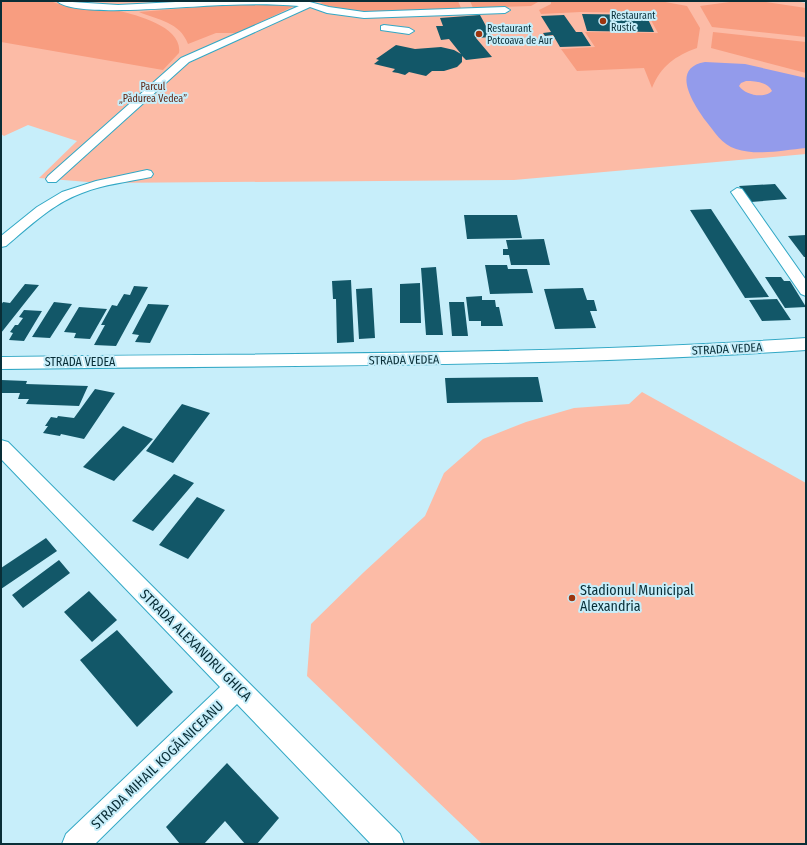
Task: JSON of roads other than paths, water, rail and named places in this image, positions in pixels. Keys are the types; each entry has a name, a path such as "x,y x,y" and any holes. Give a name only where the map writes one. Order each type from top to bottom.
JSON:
{"street":[{"path":"61,1 84,7 118,8 251,1 313,2 341,13 389,16 429,12 505,10"},
{"path":"52,180 158,82 185,60 313,2"},
{"path":"389,16 390,20 382,29 409,31"},
{"path":"1,243 42,209 70,193 100,183 147,174"},
{"path":"737,192 806,291"},
{"name":"STRADA VEDEA","path":"2,364 326,362 555,357 806,344"},
{"name":"STRADA ALEXANDRU GHICA","path":"1,447 390,844"},
{"name":"STRADA MIHAIL KOGĂLNICEANU","path":"76,844 237,687"}],"water":[{"path":"705,62 745,64 806,78 806,148 771,152 753,152 731,147 719,137 705,120 690,96 686,79 689,71 694,66","holes":["746,81 764,84 772,91 764,95 750,94 739,86 741,83"]}],"place":[{"name":"Restaurant Rustic","path":"603,21"},
{"name":"Restaurant Potcoava de Aur","path":"479,34"},
{"name":"Stadionul Municipal Alexandria","path":"572,598"}],"park label":[{"name":"Parcul „Pădurea Vedea”","path":"153,92"}]}
